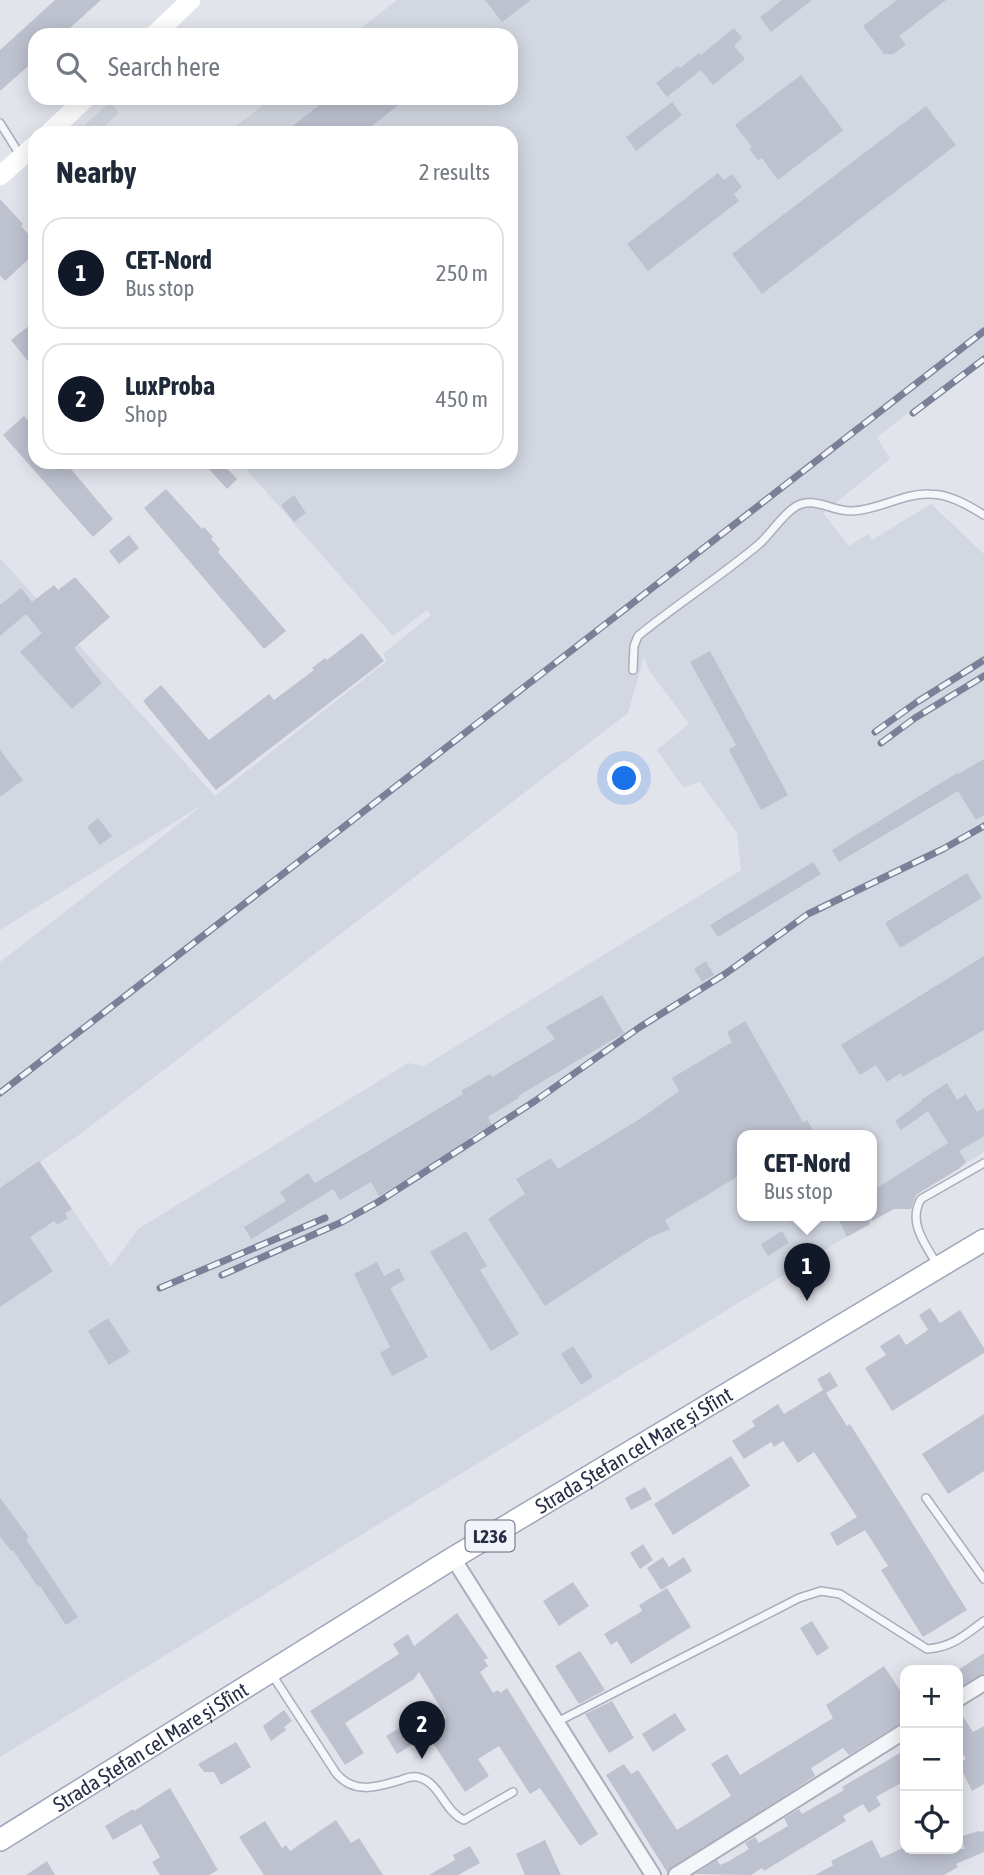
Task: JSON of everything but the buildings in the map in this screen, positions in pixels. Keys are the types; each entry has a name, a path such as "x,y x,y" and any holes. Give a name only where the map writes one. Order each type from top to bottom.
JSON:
{"main road":[{"name":"Strada Ștefan cel Mare și Sfînt","path":"0,1840 453,1558 984,1240"}],"street":[{"path":"161,28 191,0"},
{"path":"56,126 79,105"},
{"path":"0,176 28,151"},
{"path":"453,1558 653,1875"},
{"path":"963,1696 984,1683"},
{"path":"676,1875 900,1734"}],"lane":[{"path":"0,123 28,151"},
{"path":"633,670 634,646 638,636 760,543 796,506 816,502 851,511 870,509 914,495 929,494 954,499 984,515"},
{"path":"938,1267 915,1223 916,1208 921,1199 984,1163"},
{"path":"926,1498 984,1578"},
{"path":"556,1722 799,1598 821,1591 840,1594 927,1649 943,1648 954,1643 984,1621"},
{"path":"270,1672 336,1773 342,1781 351,1786 374,1788 413,1776 421,1778 431,1784 456,1817 464,1820 513,1792"}],"shaded area":[{"path":"397,0 984,0 984,355 877,437 890,459 823,513 849,546 868,534 872,540 931,504 984,554 984,1152 877,1218 877,1130 737,1130 737,1221 872,1221 0,1757 0,962 207,802 0,930 0,558 215,796 387,661 383,654 431,615 427,610 393,636 246,469 518,469 518,126 236,126 263,105 518,105 518,28 361,28","holes":["644,657 648,669 689,724 657,750 683,787 700,782 737,833 741,870 424,1066 408,1063 138,1229 111,1266 40,1162 79,1135 628,713"]},
{"path":"107,105 112,105 119,113 104,126 84,126"}],"railway":[{"path":"0,1093 984,331"},
{"path":"913,413 984,359"},
{"path":"875,732 984,660"},
{"path":"881,743 915,718 984,676"},
{"path":"222,1275 342,1222 378,1202 535,1101 640,1027 725,974 808,914 943,849 984,826"},
{"path":"160,1288 325,1218"}],"place":[{"name":"CET-Nord","path":"807,1301"},
{"name":"LuxProba","path":"422,1759"}]}
